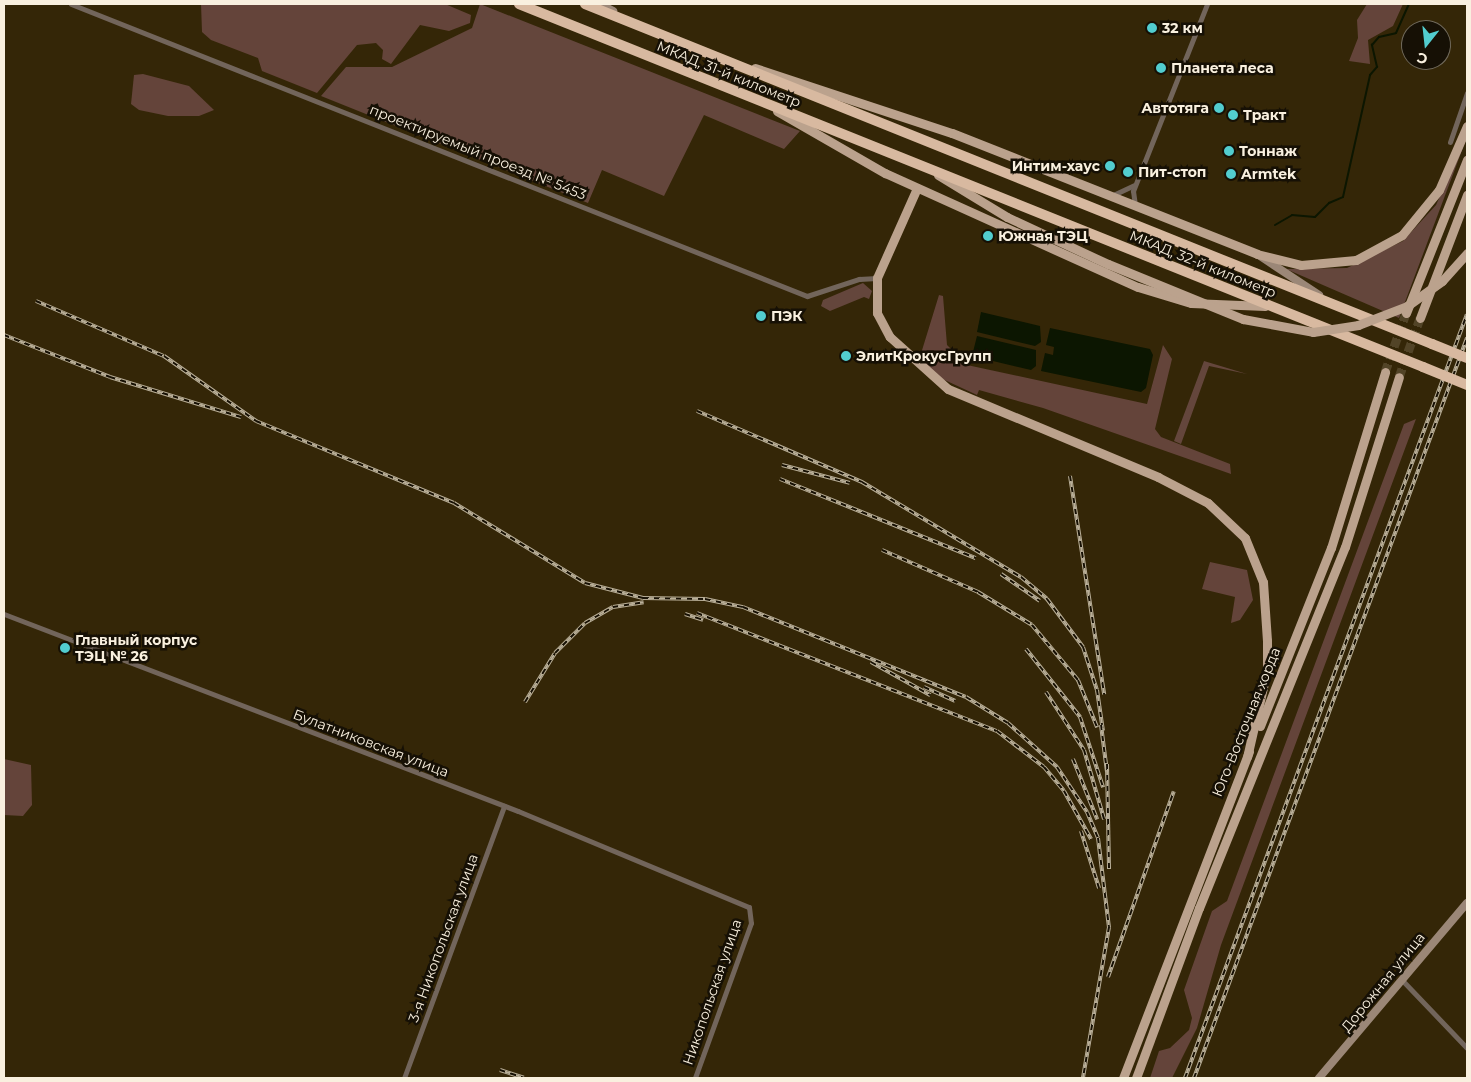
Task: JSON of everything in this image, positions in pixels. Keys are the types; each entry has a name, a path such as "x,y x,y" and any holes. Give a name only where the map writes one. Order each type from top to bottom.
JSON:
{"highway":[{"name":"МКАД, 31-й километр","path":"519,4 929,169"},
{"name":"МКАД, 31-й километр","path":"585,4 946,149"},
{"name":"МКАД, 32-й километр","path":"946,149 1467,358"},
{"name":"МКАД, 32-й километр","path":"929,169 1467,385"}],"main road":[{"path":"600,4 641,26"},
{"path":"682,42 952,133 1257,254 1301,265 1332,265 1367,256 1391,243 1433,200 1467,126"},
{"path":"764,102 834,147 917,188 1153,293 1191,303 1279,309"},
{"path":"1406,313 1467,160"},
{"path":"929,169 1007,217 1108,264 1244,319 1313,332 1358,325 1407,306 1442,282 1467,253"},
{"path":"917,188 877,278 876,302 883,325 933,379 1009,417 1158,478 1208,503 1245,538 1263,582 1267,670 1247,757"},
{"path":"1420,318 1467,195"},
{"path":"1257,254 1335,306"},
{"name":"Юго-Восточная хорда","path":"1123,1078 1247,757 1332,548 1385,372"},
{"name":"Юго-Восточная хорда","path":"1136,1078 1199,908 1345,547 1399,377"},
{"name":"Дорожная улица","path":"1319,1078 1467,903"}],"street":[{"name":"проектируемый проезд № 5453","path":"71,4 807,296 859,279 877,278"},
{"path":"1137,206 1132,198 1136,182 1207,4"},
{"path":"1450,142 1467,93"},
{"path":"1110,195 1121,194 1136,182"},
{"name":"Булатниковская улица","path":"4,614 504,806 728,895"},
{"name":"3-я Никопольская улица","path":"404,1078 504,806"},
{"name":"Никопольская улица","path":"694,1078 751,923 749,906 728,895"},
{"path":"1401,979 1467,1048"}],"shaded area":[{"path":"201,4 445,4 471,15 470,23 449,31 420,25 391,64 382,59 383,50 376,43 357,45 317,93 262,71 258,58 211,40 202,32"},
{"path":"480,4 800,131 784,149 704,115 664,196 602,170 588,203 321,96 346,67 392,67 472,28"},
{"path":"1367,4 1403,4 1393,26 1368,40 1370,64 1349,61 1358,38 1357,20"},
{"path":"143,74 189,86 214,110 199,116 168,116 139,110 131,104 134,75"},
{"path":"1467,137 1399,318 1286,269 1347,268 1403,241 1436,205"},
{"path":"863,283 872,291 869,299 864,297 830,311 821,306 823,300"},
{"path":"939,295 943,296 947,345 967,365 1147,404 1163,345 1172,359 1155,429 1161,437 1230,464 1231,474 1043,408 979,390 977,395 936,376 919,360"},
{"path":"981,312 1040,326 1041,342 1035,346 977,332"},
{"path":"1050,328 1150,349 1153,355 1146,388 1141,392 1041,371 1045,353 1053,355 1054,347 1046,345"},
{"path":"977,336 1036,350 1036,366 1031,370 972,356"},
{"path":"1204,361 1247,374 1209,366 1181,444 1174,441"},
{"path":"1416,419 1221,945 1197,1028 1172,1078 1150,1078 1159,1051 1170,1048 1189,1030 1192,1018 1184,990 1212,911 1227,901 1404,424"},
{"path":"1210,562 1247,570 1253,600 1240,620 1231,623 1235,597 1202,589"},
{"path":"4,759 31,765 32,805 23,816 4,815"}],"waterway":[{"path":"1275,225 1292,215 1315,217 1329,203 1343,197 1370,75 1377,67 1372,45 1379,37 1396,33 1409,4"}],"tunnel":[{"path":"1385,372 1406,313"},
{"path":"1399,377 1420,318"}],"railway":[{"path":"36,301 164,356 256,421 454,503 585,583 643,598 705,599 743,607 966,697 1008,723 1057,767 1087,812 1098,838 1109,927 1083,1078"},
{"path":"1185,1078 1467,314"},
{"path":"4,335 110,377 241,417"},
{"path":"1194,1078 1467,338"},
{"path":"697,411 862,482 1021,577 1047,599 1083,647 1097,690 1103,731"},
{"path":"782,465 850,483"},
{"path":"1070,476 1104,694"},
{"path":"780,479 976,558"},
{"path":"882,550 978,592 1032,625 1078,680 1097,727"},
{"path":"1001,574 1040,601"},
{"path":"525,702 555,653 585,623 613,607 644,602"},
{"path":"697,613 997,731 1044,767 1064,791 1091,839"},
{"path":"685,614 703,620"},
{"path":"1026,649 1080,717 1103,787"},
{"path":"871,662 930,695"},
{"path":"924,687 955,701"},
{"path":"1046,692 1084,750 1104,819"},
{"path":"1101,725 1107,772"},
{"path":"1073,759 1097,819"},
{"path":"1107,764 1109,869"},
{"path":"1108,977 1174,791"},
{"path":"1081,831 1099,888"},
{"path":"500,1070 524,1078"}],"place":[{"name":"32 км","path":"1152,28"},
{"name":"Планета леса","path":"1161,68"},
{"name":"Автотяга","path":"1219,108"},
{"name":"Тракт","path":"1233,115"},
{"name":"Тоннаж","path":"1229,151"},
{"name":"Интим-хаус","path":"1110,166"},
{"name":"Пит-стоп","path":"1128,172"},
{"name":"Armtek","path":"1231,174"},
{"name":"Южная ТЭЦ","path":"988,236"},
{"name":"ПЭК","path":"761,316"},
{"name":"ЭлитКрокусГрупп","path":"846,356"},
{"name":"Главный корпус ТЭЦ № 26","path":"65,648"}]}
